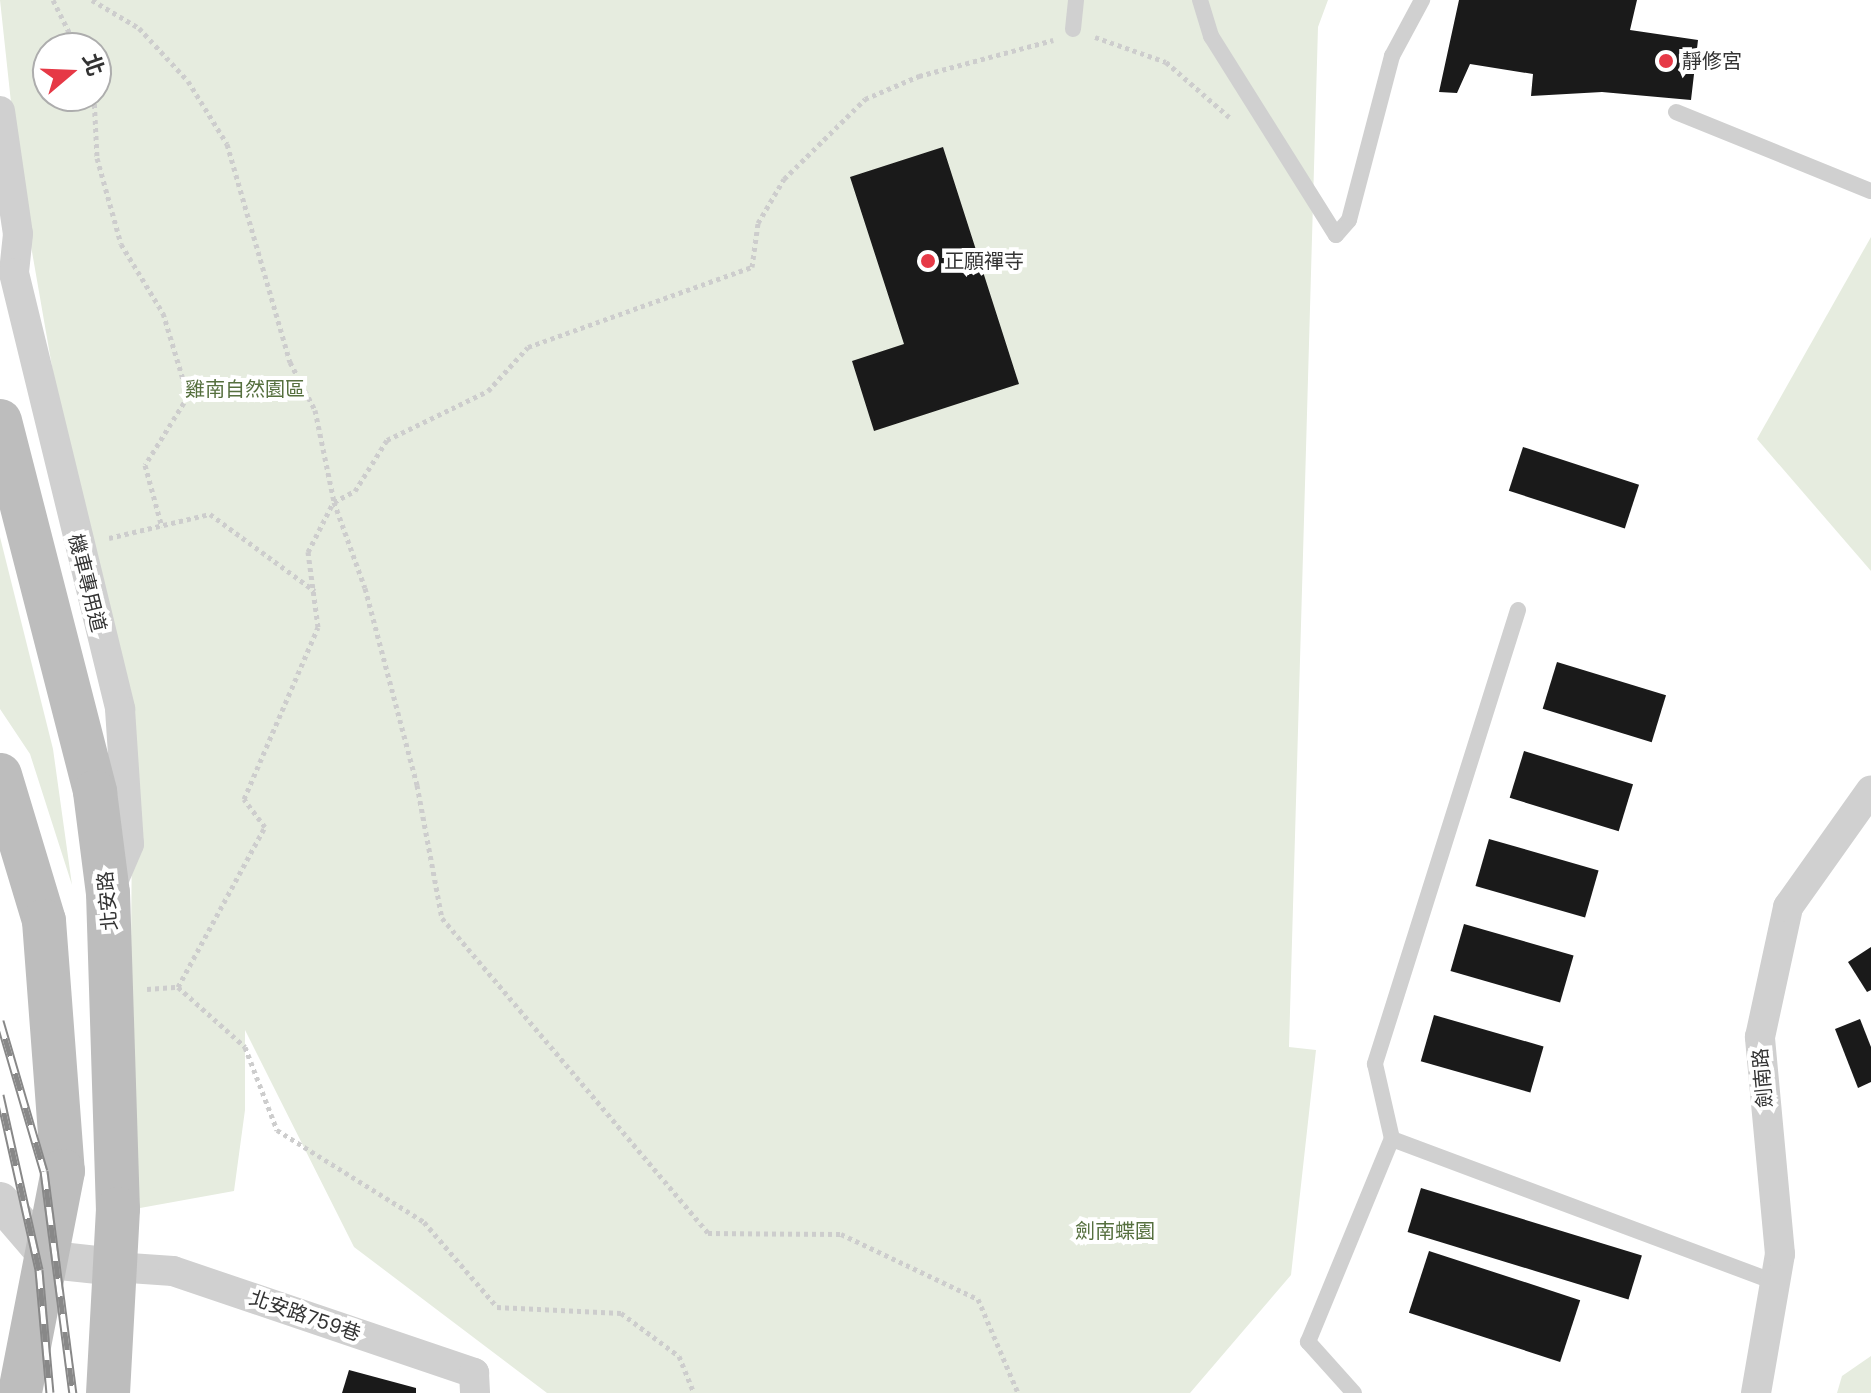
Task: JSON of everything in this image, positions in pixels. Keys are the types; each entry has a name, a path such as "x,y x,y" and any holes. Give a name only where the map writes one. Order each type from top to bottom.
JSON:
{"main road":[{"name":"北安路","path":"0,421 92,779 108,893 114,991 115,1267 108,1393"},
{"path":"0,775 44,921 55,1028 62,1192 51,1260 18,1393"}],"street":[{"name":"機車專用道","path":"0,111 18,234 14,273"},
{"name":"機車專用道","path":"0,242 14,273 77,544 120,709 129,782 129,844 108,893"},
{"name":"劍南路","path":"1756,1393 1780,1254 1760,1037 1788,907 1871,790"},
{"path":"0,1201 51,1260 115,1267"},
{"name":"北安路759巷","path":"115,1267 173,1271 474,1373 475,1393"},
{"path":"0,1369 18,1393"}],"lane":[{"path":"1073,29 1076,0"},
{"path":"1200,0 1211,36 1336,235 1349,220 1392,56 1422,0"},
{"path":"1676,112 1871,191"},
{"path":"1354,1393 1308,1342 1392,1138 1375,1064 1518,610"},
{"path":"1392,1138 1775,1282"}],"path":[{"path":"53,0 69,32"},
{"path":"92,0 139,28 188,81 227,144 290,362 315,410 334,502 365,588 417,785 442,918 708,1233 841,1234 978,1299 1018,1393"},
{"path":"178,987 265,827 244,799 318,627 317,592 308,552 334,502 355,491 387,440 488,391 528,347 752,267 758,223 784,179 865,99 1073,29 1166,62 1238,124"},
{"path":"95,112 97,158 121,244 163,313 188,396 145,465 162,527"},
{"path":"77,544 210,514 317,592"},
{"path":"114,991 178,987 245,1047 277,1130 424,1222 497,1307 621,1313 679,1356 694,1393"}],"green space":[{"path":"0,0 1328,0 1318,27 1289,1047 1316,1050 1291,1275 1190,1393 547,1393 354,1247 245,1030 245,1110 234,1191 129,1210 132,826 19,177"},
{"path":"1871,237 1871,571 1757,439"},
{"path":"0,537 53,749 72,885 30,754 0,709"},
{"path":"1871,1356 1871,1393 1837,1393 1842,1376"}],"building":[{"name":"靜修宮","path":"1459,0 1637,0 1630,30 1698,40 1691,100 1602,92 1531,96 1533,74 1470,64 1457,93 1439,92"},
{"name":"正願禪寺","path":"943,147 1019,384 874,431 852,361 904,344 850,177"},
{"path":"1523,447 1639,485 1625,528 1509,491"},
{"path":"1557,662 1666,695 1652,742 1543,709"},
{"path":"1524,751 1633,784 1619,831 1510,798"},
{"path":"1489,839 1599,870 1585,918 1475,886"},
{"path":"1464,924 1574,955 1560,1003 1450,971"},
{"path":"1871,947 1871,990 1867,992 1848,962"},
{"path":"1434,1015 1544,1046 1530,1093 1421,1061"},
{"path":"1860,1019 1871,1047 1871,1082 1858,1088 1835,1029"},
{"path":"1421,1188 1642,1256 1628,1300 1408,1232"},
{"path":"1429,1251 1580,1300 1560,1362 1409,1313"},
{"path":"349,1370 416,1388 416,1393 342,1393"}],"railway":[{"path":"0,1021 44,1171 73,1393"},
{"path":"0,1095 39,1270 50,1393"}],"place":[{"name":"靜修宮","path":"1666,61"},
{"name":"正願禪寺","path":"928,261"}],"park label":[{"name":"雞南自然園區","path":"245,389"},
{"name":"劍南蝶園","path":"1115,1231"}]}
